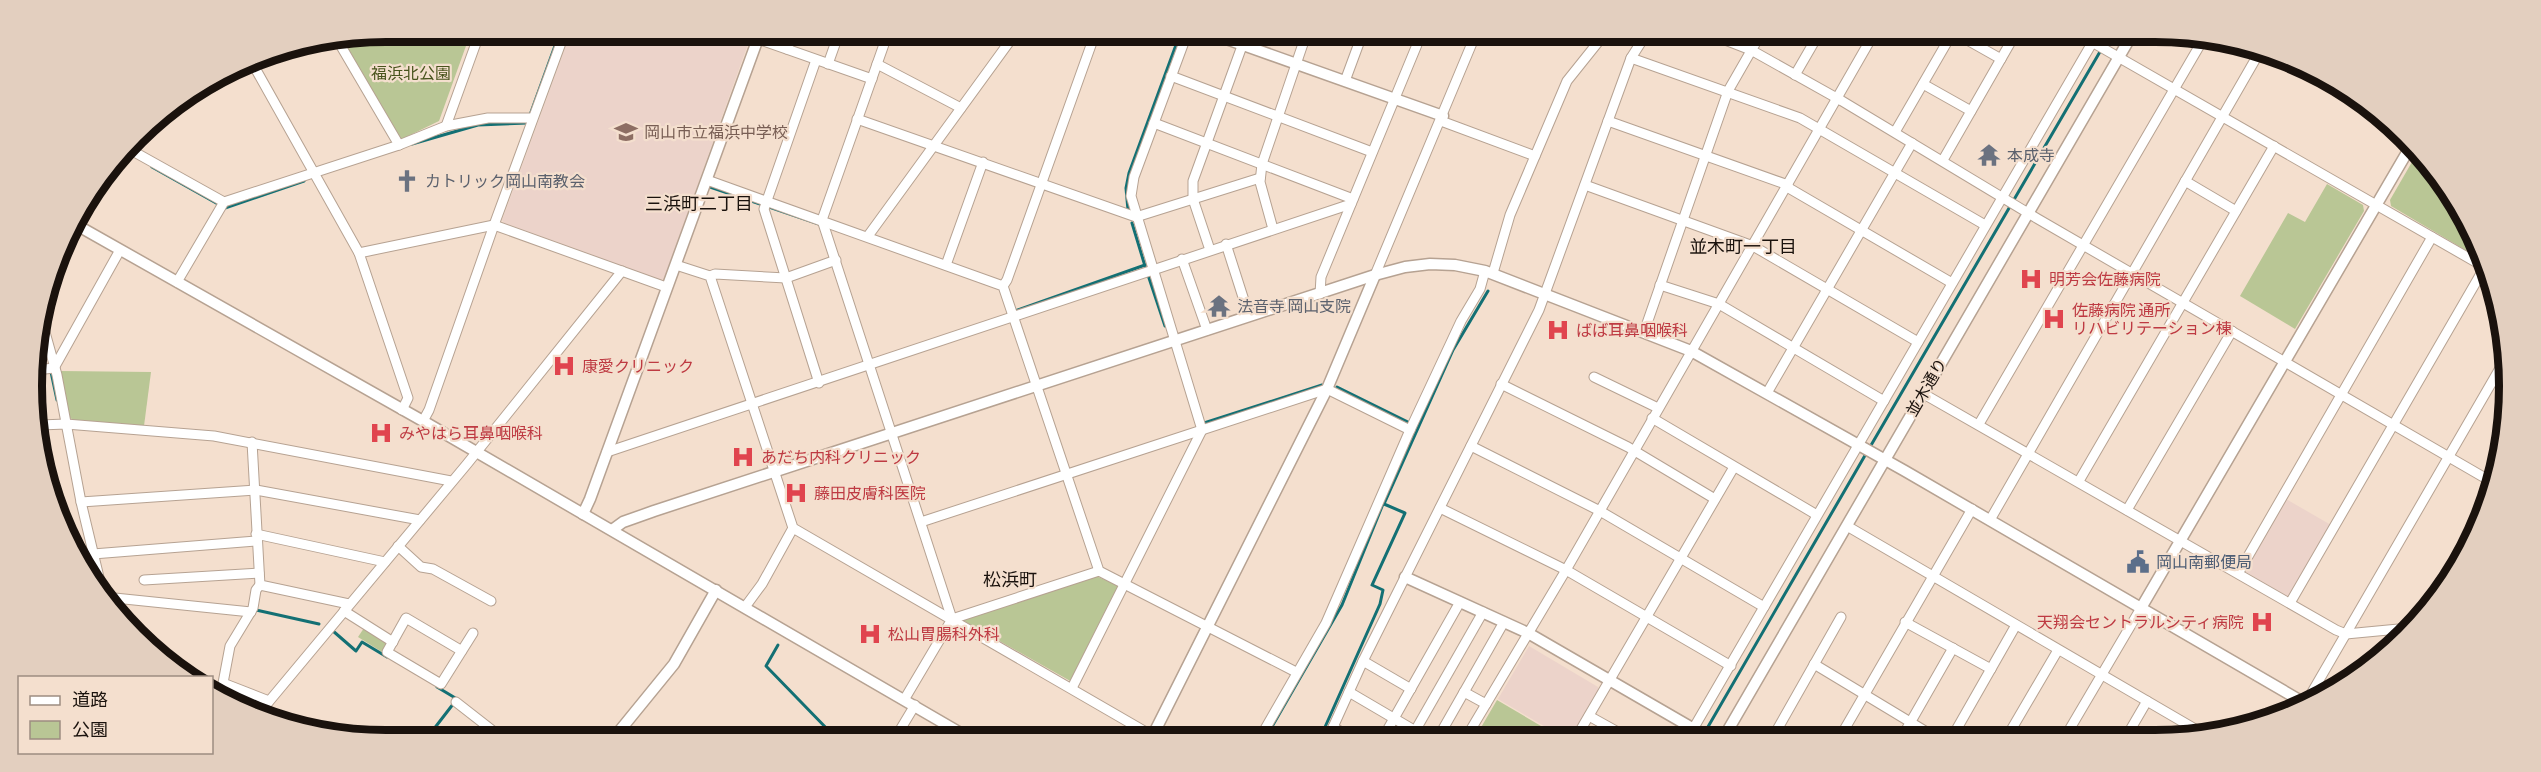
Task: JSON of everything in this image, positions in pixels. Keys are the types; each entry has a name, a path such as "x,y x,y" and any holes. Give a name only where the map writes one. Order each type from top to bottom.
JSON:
{"street":[{"path":"446,126 476,42"},
{"path":"423,421 429,410 530,118 561,42"},
{"path":"583,514 757,42"},
{"path":"772,42 872,79"},
{"path":"787,49 790,42"},
{"path":"828,64 836,42"},
{"path":"885,42 857,119 824,225 952,619 899,730"},
{"path":"868,236 1009,42"},
{"path":"1003,286 1008,280 1092,42"},
{"path":"1072,688 1202,430 1154,268 1136,217 1131,186 1184,42"},
{"path":"1210,250 1193,199 1192,181 1243,42"},
{"path":"1249,42 1296,63 1394,99 1535,156"},
{"path":"1273,229 1260,178 1262,164 1304,42"},
{"path":"1345,81 1359,42"},
{"path":"1320,294 1321,277 1417,42"},
{"path":"1155,730 1327,389 1473,42"},
{"path":"1264,730 1326,623 1410,430 1461,321 1489,272 1510,215 1567,81 1598,42"},
{"path":"1331,730 1363,661 1539,310 1631,58 1641,42"},
{"path":"1730,42 1751,50 1895,132 2082,245 2486,479"},
{"path":"1644,332 1728,91 1756,42"},
{"path":"1795,75 1814,42"},
{"path":"1471,730 1566,570 1869,42"},
{"path":"1895,132 1947,42"},
{"path":"1971,42 2001,59"},
{"path":"1943,160 2011,42"},
{"path":"1699,730 1731,666 1817,515 1865,448 1884,401 1985,225 2005,197 2092,42"},
{"path":"2095,42 2476,262"},
{"name":"並木通り","path":"1728,730 2128,42"},
{"path":"340,45 399,145"},
{"path":"1979,424 2200,45"},
{"path":"1990,520 2256,57"},
{"path":"1631,58 1800,118 1985,225"},
{"path":"816,60 764,205 819,383"},
{"path":"877,64 961,108"},
{"path":"255,68 358,253 408,398 402,410"},
{"path":"1171,76 1372,152"},
{"path":"1923,84 1971,111"},
{"path":"177,282 222,205 315,175 446,126 488,118 530,118"},
{"path":"857,119 983,162 1127,216 1136,217 1260,178"},
{"path":"1608,121 1787,186 1952,283"},
{"path":"1154,123 1352,201"},
{"path":"1767,393 1912,142"},
{"path":"2079,482 2274,146"},
{"path":"134,152 222,205"},
{"path":"2069,730 2286,363 2407,152"},
{"path":"946,265 983,162"},
{"path":"707,180 764,205 824,225 868,236 1003,286 1099,572"},
{"path":"2185,181 2235,211"},
{"path":"1585,185 1753,246 1918,342"},
{"path":"607,452 870,366 1013,313 1210,250 1352,201"},
{"path":"358,253 494,225 666,287"},
{"path":"81,227 423,421 956,730"},
{"path":"2239,572 2432,237"},
{"path":"1226,244 1249,316"},
{"path":"51,368 120,250"},
{"path":"1182,259 1207,330"},
{"path":"676,264 710,276 715,274 786,278 836,260"},
{"path":"612,530 623,522 774,471 1376,275 1405,267 1430,264 1455,265 1489,272 1691,351 1972,509 2297,700"},
{"path":"264,708 420,520 622,271"},
{"path":"2290,603 2481,274"},
{"path":"710,276 793,528 1143,730"},
{"path":"1660,285 1719,304 1884,401"},
{"path":"2127,510 2232,332"},
{"path":"45,339 51,368 57,375 81,502 98,574"},
{"path":"43,369 51,368"},
{"path":"2314,691 2498,371"},
{"path":"1594,377 1658,408"},
{"path":"1501,384 1633,451 1715,499"},
{"path":"921,522 1327,389 1410,430"},
{"path":"1922,393 2346,634 2398,629"},
{"path":"1652,418 1817,515"},
{"path":"44,425 66,424 214,436 451,481"},
{"path":"252,442 260,585 251,612 230,646 223,683 269,701"},
{"path":"1471,446 1599,511 1764,608"},
{"path":"1581,730 1734,467"},
{"path":"81,502 255,490 420,520"},
{"path":"1440,508 1566,570 1731,666"},
{"path":"1844,730 1931,576 1972,509"},
{"path":"1847,526 2192,728"},
{"path":"745,607 762,584 793,528"},
{"path":"93,554 256,538 385,562"},
{"path":"398,546 421,567 433,569 491,601"},
{"path":"952,619 1099,572 1296,672"},
{"path":"144,580 258,573"},
{"path":"1405,577 1528,633 1690,730"},
{"path":"260,585 346,608 393,642"},
{"path":"624,730 674,664 716,590"},
{"path":"115,597 251,612"},
{"path":"1388,730 1460,602"},
{"path":"1421,730 1483,612"},
{"path":"462,651 406,618 387,652 441,684 462,651 473,633"},
{"path":"1777,730 1841,618"},
{"path":"1442,730 1504,622"},
{"path":"1905,622 1991,669"},
{"path":"1956,730 2016,625"},
{"path":"1906,730 1953,648"},
{"path":"2011,730 2058,650"},
{"path":"1363,661 1411,688"},
{"path":"1814,664 1923,730"},
{"path":"1349,692 1412,730"},
{"path":"1464,692 1486,704"},
{"path":"2130,730 2147,701"},
{"path":"456,702 492,730"},
{"path":"1589,716 1614,730"}],"shaded area":[{"name":"岡山市立福浜中学校","path":"567,42 747,42 664,279 660,280 504,223 502,220"},
{"path":"2286,499 2331,525 2291,595 2286,596 2246,572 2246,568"},
{"path":"1529,646 1598,687 1599,692 1577,730 1551,730 1498,699"}],"green space":[{"name":"福浜北公園","path":"467,42 439,121 400,140 345,45"},
{"path":"2414,159 2453,214 2470,246 2467,251 2391,206 2390,200"},
{"path":"2327,184 2363,205 2364,211 2295,329 2240,296 2288,213 2305,222"},
{"path":"60,371 151,372 144,426 73,420 68,416"},
{"path":"1096,576 1117,585 1118,589 1072,682 964,621 964,619"},
{"path":"364,628 388,643 382,652 358,637"},
{"path":"1497,700 1548,730 1480,730"}],"waterway":[{"path":"530,115 556,42"},
{"path":"1128,210 1126,188 1129,173 1177,42"},
{"path":"1870,447 2106,42"},
{"path":"412,144 478,125 527,123 527,121"},
{"path":"152,167 225,208 304,181"},
{"path":"710,187 819,224"},
{"path":"1132,223 1145,266"},
{"path":"1015,311 1145,265"},
{"path":"1148,275 1165,326"},
{"path":"1324,730 1380,604 1383,590 1372,585 1405,513 1384,504 1453,350 1488,291"},
{"path":"51,372 57,400"},
{"path":"1204,423 1322,385"},
{"path":"1337,387 1410,423"},
{"path":"1706,730 1867,452"},
{"path":"1270,730 1342,605 1383,504"},
{"path":"256,610 319,624"},
{"path":"333,631 356,651 362,642 387,657"},
{"path":"778,645 766,666 828,730"},
{"path":"433,730 457,699 437,687"}],"place":[{"name":"岡山市立福浜中学校","path":"626,132"},
{"name":"本成寺","path":"1989,155"},
{"name":"カトリック岡山南教会","path":"407,181"},
{"name":"明芳会佐藤病院","path":"2031,279"},
{"name":"法音寺 岡山支院","path":"1219,306"},
{"name":"佐藤病院 通所 リハビリテーション棟","path":"2054,319"},
{"name":"ばば耳鼻咽喉科","path":"1558,330"},
{"name":"康愛クリニック","path":"564,366"},
{"name":"みやはら耳鼻咽喉科","path":"381,433"},
{"name":"あだち内科クリニック","path":"743,457"},
{"name":"藤田皮膚科医院","path":"796,493"},
{"name":"岡山南郵便局","path":"2138,562"},
{"name":"天翔会セントラルシティ病院","path":"2262,622"},
{"name":"松山胃腸科外科","path":"870,634"}],"district":[{"name":"三浜町二丁目","path":"699,203"},
{"name":"並木町一丁目","path":"1743,246"},
{"name":"松浜町","path":"1010,579"}]}
